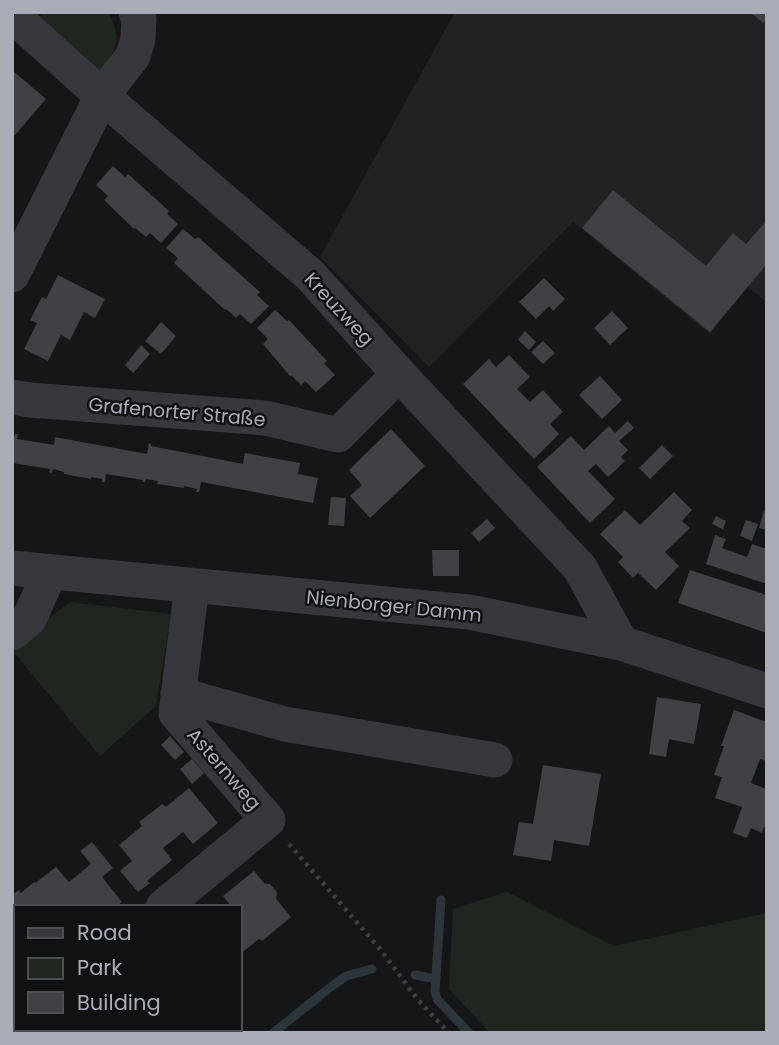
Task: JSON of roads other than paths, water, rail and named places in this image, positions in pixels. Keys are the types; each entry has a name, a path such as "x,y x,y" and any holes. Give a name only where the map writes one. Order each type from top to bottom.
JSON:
{"street":[{"path":"12,275 102,96 133,56 138,39 139,19 136,12"},
{"name":"Kreuzweg","path":"14,14 102,96 310,275 580,568 621,643"},
{"name":"Grafenorter Straße","path":"12,397 265,418 338,435 399,374"},
{"name":"Nienborger Damm","path":"12,568 470,612 621,643 766,688"},
{"path":"12,633 29,619 50,572"},
{"name":"Asternweg","path":"165,905 268,820 176,713 191,585"},
{"path":"178,694 285,724 495,760"}],"waterway":[{"path":"441,900 435,991 437,999 469,1033"},
{"path":"273,1033 346,976 372,969"},
{"path":"415,975 436,979"}]}
